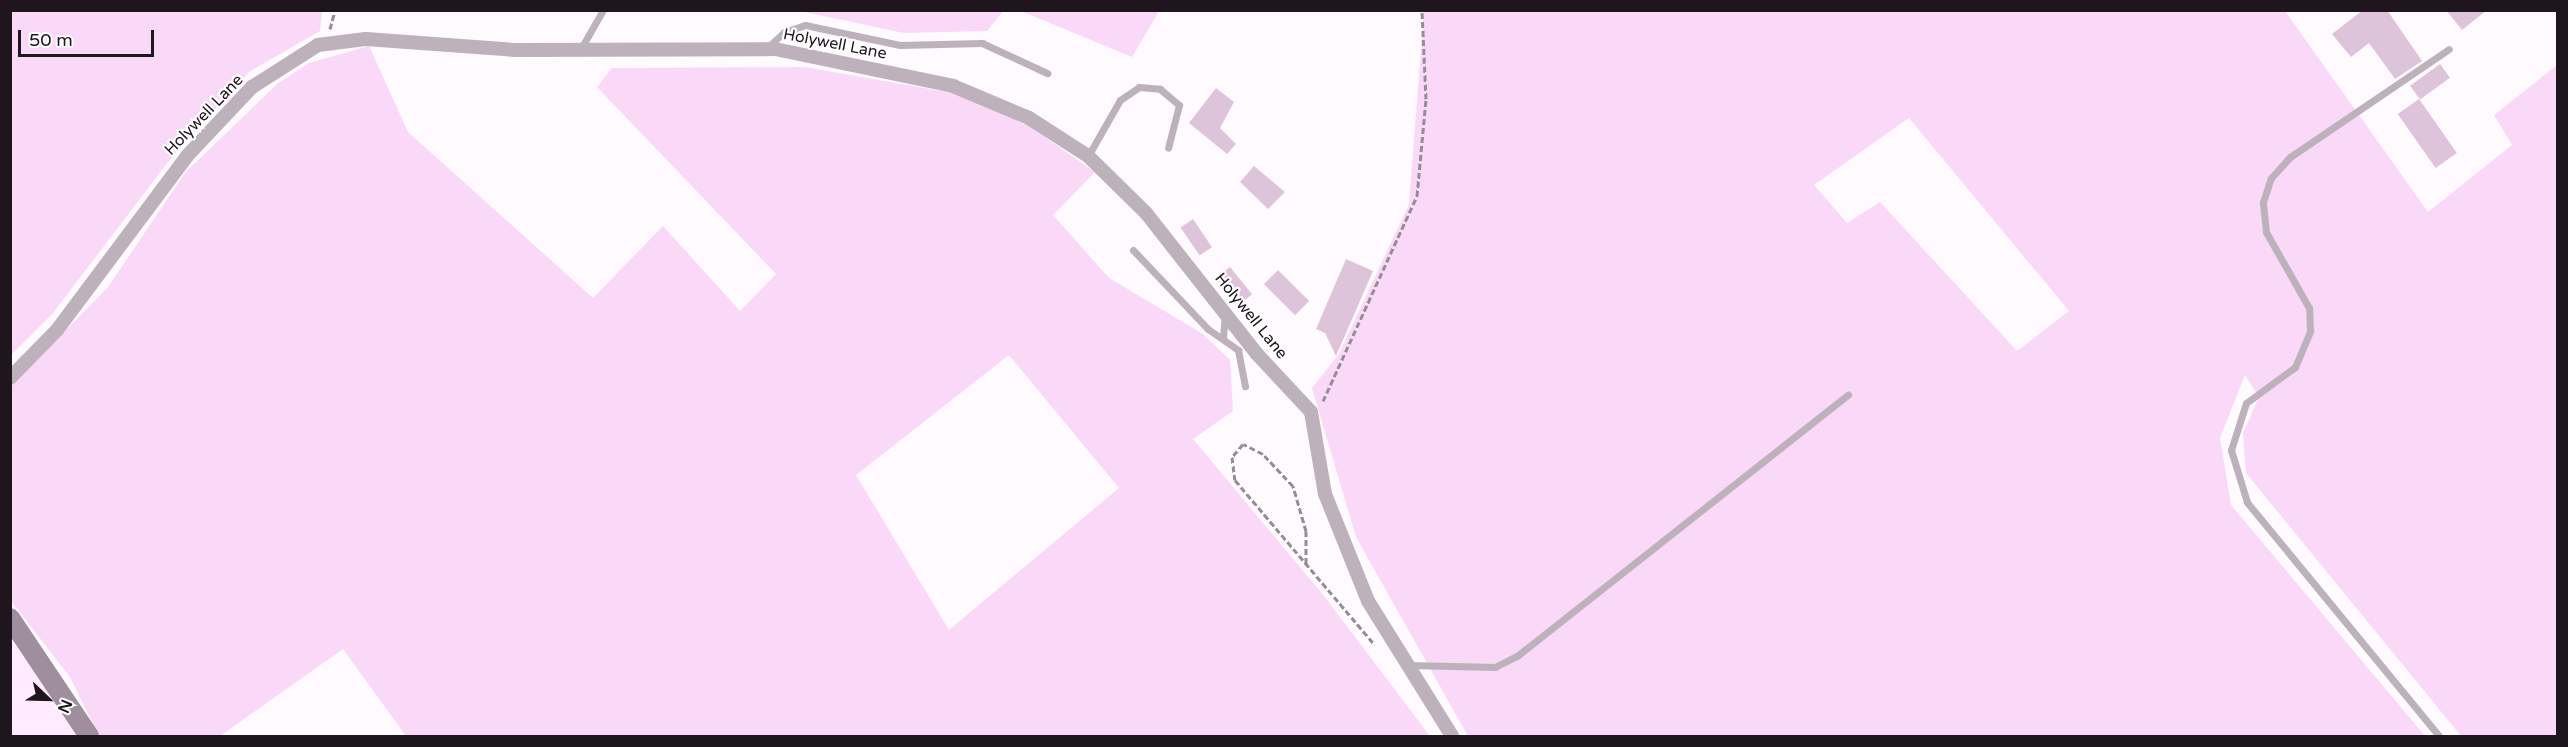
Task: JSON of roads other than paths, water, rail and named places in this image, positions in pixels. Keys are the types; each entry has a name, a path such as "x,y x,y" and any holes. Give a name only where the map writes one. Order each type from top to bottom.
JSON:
{"street":[{"name":"Holywell Lane","path":"10,378 57,330 187,156 252,87 291,58 318,45 366,39 580,50 766,49 953,86 1029,118 1088,156 1146,213 1311,412 1325,494 1368,601 1452,736"},
{"path":"10,618 89,736"}],"lane":[{"path":"580,50 603,10"},
{"path":"766,49 784,32 805,25 900,45 982,44 1047,73"},
{"path":"2439,736 2247,502 2232,450 2246,403 2295,367 2310,331 2309,308 2266,232 2264,202 2271,178 2290,157 2449,49"},
{"path":"1088,156 1120,100 1140,87 1160,89 1179,105 1168,148"},
{"path":"1133,250 1208,329 1223,337 1238,350 1245,386"},
{"path":"1223,337 1226,310"},
{"path":"1408,665 1495,667 1517,656 1848,395"}]}
